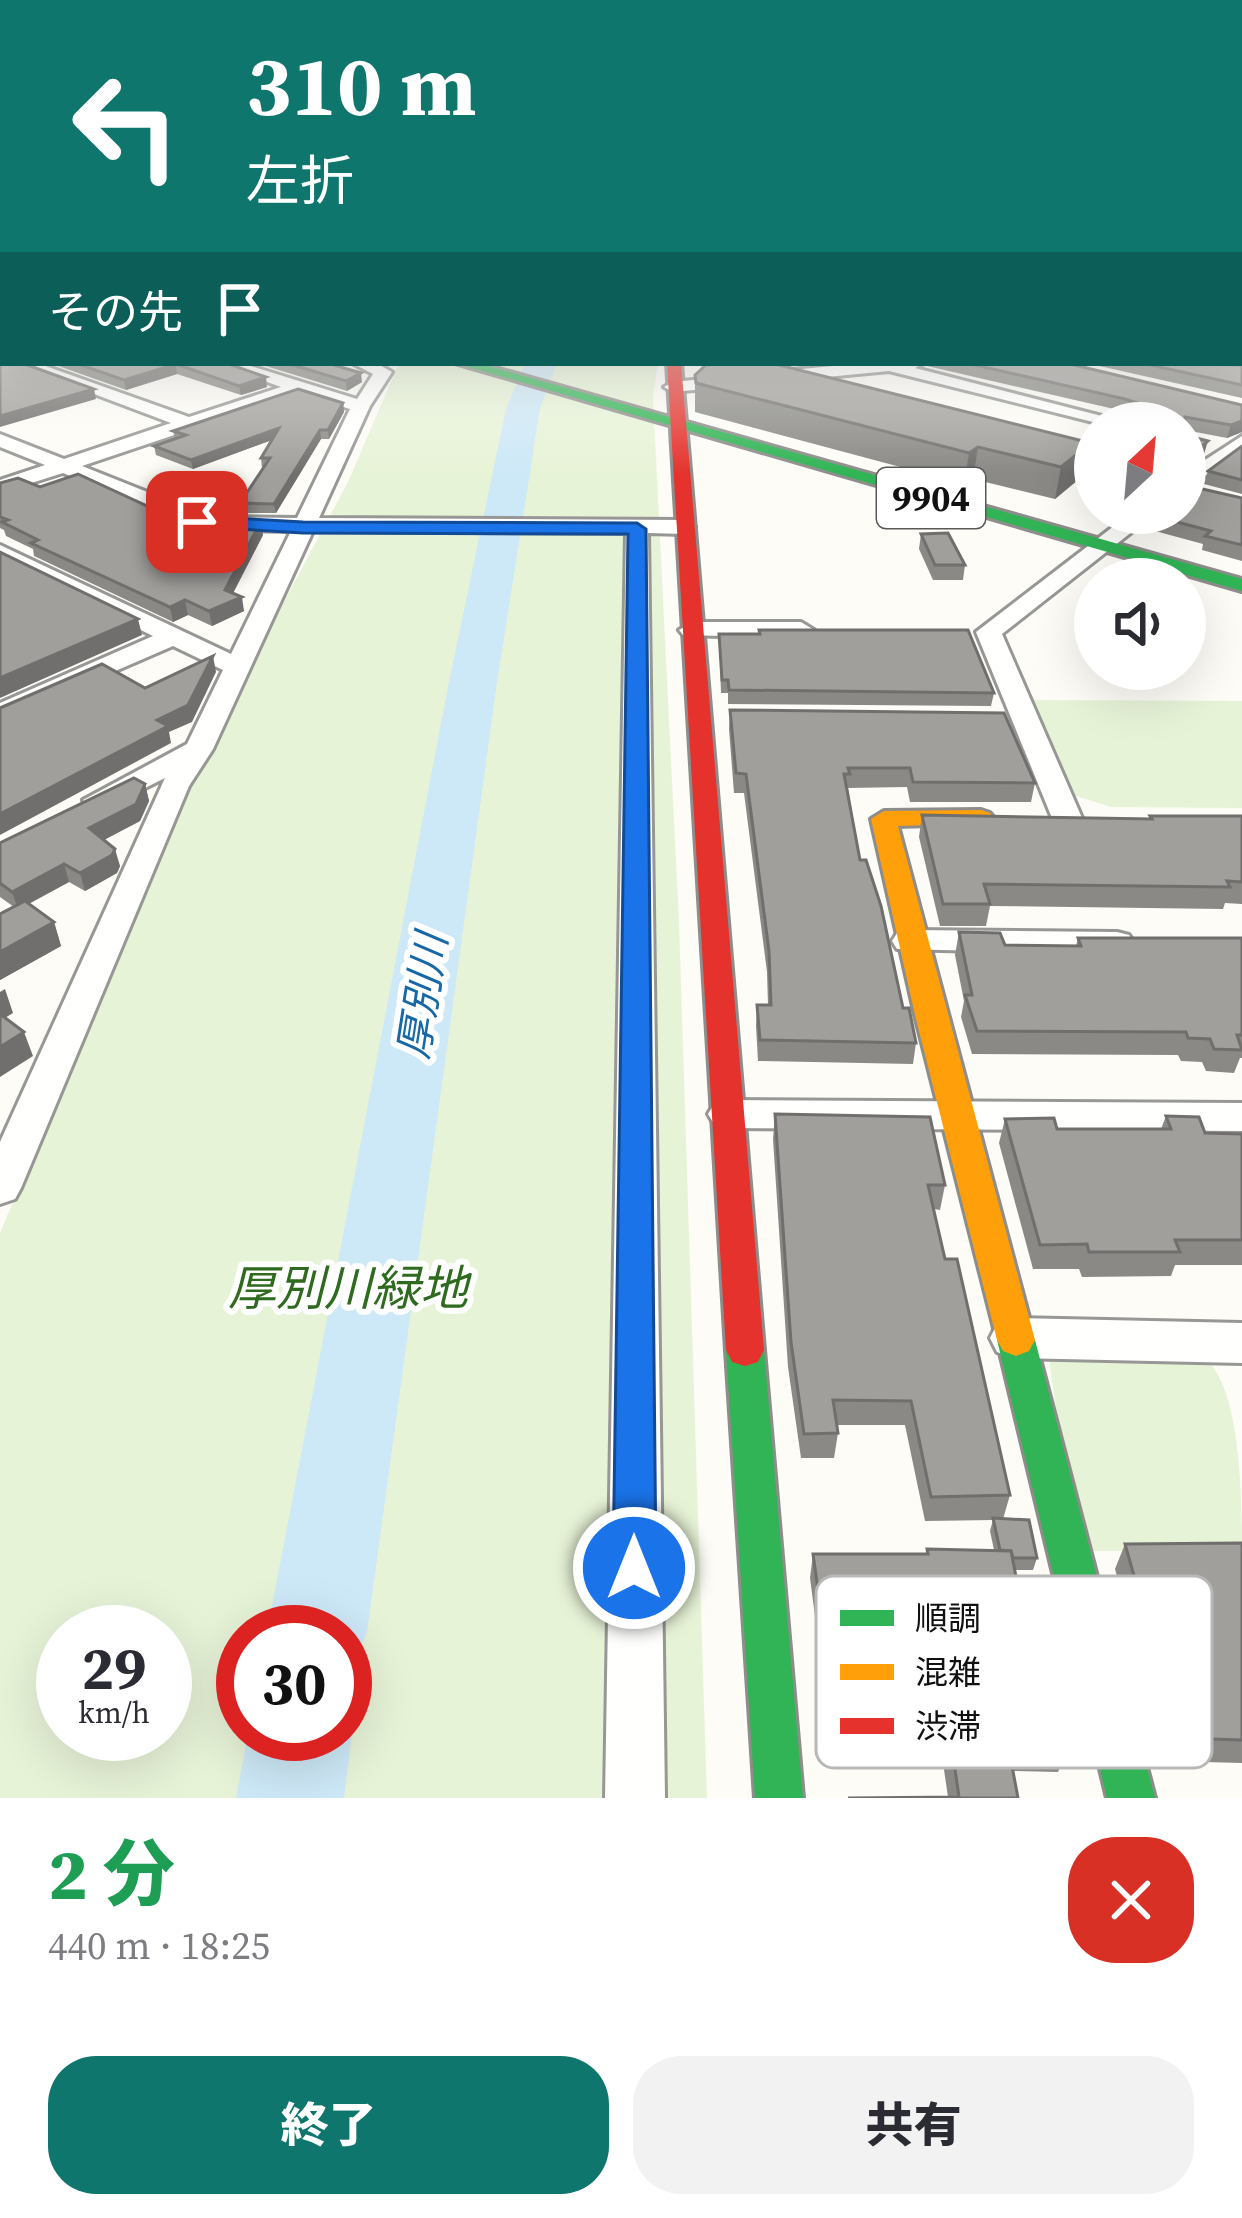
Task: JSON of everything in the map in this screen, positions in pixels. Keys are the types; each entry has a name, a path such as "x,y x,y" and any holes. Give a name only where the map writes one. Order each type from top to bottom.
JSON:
{"street":[{"path":"29,366 190,424"},
{"path":"232,366 361,406"},
{"path":"0,1188 174,786 199,749 361,406 383,371 369,366"},
{"name":"9904","path":"473,366 1242,586"},
{"path":"760,380 792,369 853,366"},
{"path":"901,366 1074,411"},
{"path":"779,1798 728,1114 710,716 692,630 673,375 760,380 827,397"},
{"path":"0,488 298,387"},
{"path":"0,440 197,522 303,527 684,527"},
{"path":"1208,444 1236,446"},
{"path":"1206,475 1236,446"},
{"path":"625,529 635,1798"},
{"path":"1066,818 1014,719 977,632 1117,534"},
{"path":"4,558 237,667"},
{"path":"692,630 829,631"},
{"path":"0,713 174,636"},
{"path":"80,809 199,749"},
{"path":"998,818 884,819 909,941 960,1115 1074,1576"},
{"path":"909,941 1147,944"},
{"path":"728,1114 1242,1117"},
{"path":"1013,1338 1242,1343"},
{"path":"1123,1768 1131,1798"}],"green space":[{"name":"厚別川緑地","path":"398,366 658,366 653,397 679,922 707,1798 0,1798 0,1233 195,768 348,482"},
{"path":"1031,700 1242,701 1242,808 1111,807 1073,795"},
{"path":"1048,1352 1185,1352 1197,1354 1212,1366 1223,1385 1236,1441 1242,1551 1076,1551"}],"building":[{"path":"0,366 30,366 94,389 0,416"},
{"path":"84,366 170,366 124,380"},
{"path":"182,366 235,366 266,377 239,386"},
{"path":"296,366 337,366 361,373 346,381"},
{"path":"705,366 783,366 1074,439 1074,457 1061,467 978,447 969,453 696,383 695,375"},
{"path":"979,366 1079,366 1242,405 1242,421 1231,425 1206,421 1206,402 1134,402"},
{"path":"1155,366 1242,366 1242,385"},
{"path":"298,389 343,403 328,430 320,430 274,504 240,503 270,458 261,458 279,428 191,460 154,446 186,435 173,431"},
{"path":"1242,446 1242,480 1208,471"},
{"path":"78,474 214,537 225,521 261,521 225,590 242,597 209,611 185,600 170,607 31,543 38,540 2,522 8,520 0,517 0,483 18,478 40,487"},
{"path":"1206,490 1242,498 1242,545 1205,536 1211,531 1206,530"},
{"path":"948,533 965,565 935,565 921,534"},
{"path":"0,552 138,619 0,678"},
{"path":"759,630 968,630 994,693 729,690 728,680 722,680 719,634 760,634"},
{"path":"213,656 188,705 157,720 168,726 0,814 0,708 102,664 145,688"},
{"path":"730,710 1004,713 1035,783 913,782 910,768 848,768 850,774 844,774 860,860 866,860 881,906 903,1008 909,1008 916,1043 760,1040 757,1005 771,1005 769,951 746,774 736,773"},
{"path":"134,778 145,784 136,804 89,828 115,849 112,855 80,873 64,864 12,892 0,883 0,843"},
{"path":"922,815 1242,816 1242,882 1227,881 1230,887 984,884 990,904 943,904"},
{"path":"25,901 54,922 0,952 0,914"},
{"path":"959,932 1000,933 1005,945 1081,946 1078,938 1242,938 1242,1035 1237,1035 1242,1050 1214,1049 1210,1039 1188,1038 1186,1032 977,1031 965,995 972,995"},
{"path":"0,1014 24,1032 0,1047"},
{"path":"775,1114 930,1117 945,1185 928,1185 945,1259 957,1259 1010,1495 931,1497 911,1401 833,1400 838,1433 804,1434 791,1342"},
{"path":"1166,1116 1199,1117 1205,1133 1242,1134 1242,1240 1175,1240 1180,1252 1089,1252 1087,1244 1040,1245 1005,1119 1054,1118 1057,1129 1171,1129"},
{"path":"993,1518 1029,1520 1037,1558 1013,1558 1011,1551 1000,1550"},
{"path":"1242,1543 1242,1740 1212,1739 1212,1576 1134,1576 1125,1544"},
{"path":"927,1549 1011,1551 1016,1576 816,1576 813,1554 928,1554"},
{"path":"955,1768 1012,1768 1018,1798 848,1798 959,1797"}],"waterway":[{"name":"厚別川","path":"321,1605 473,682 523,409 540,366"},
{"name":"厚別川","path":"290,1798 296,1761"}],"traffic: fast":[{"path":"473,366 1242,585"},
{"path":"1016,1340 1075,1576"},
{"path":"745,1350 779,1798"},
{"path":"1123,1768 1131,1798"}],"traffic: slow":[{"path":"981,818 884,819 1016,1340"}],"traffic: jam":[{"path":"674,366 745,1350"}],"route":[{"path":"197,522 221,526 637,529 634,1568"}]}
